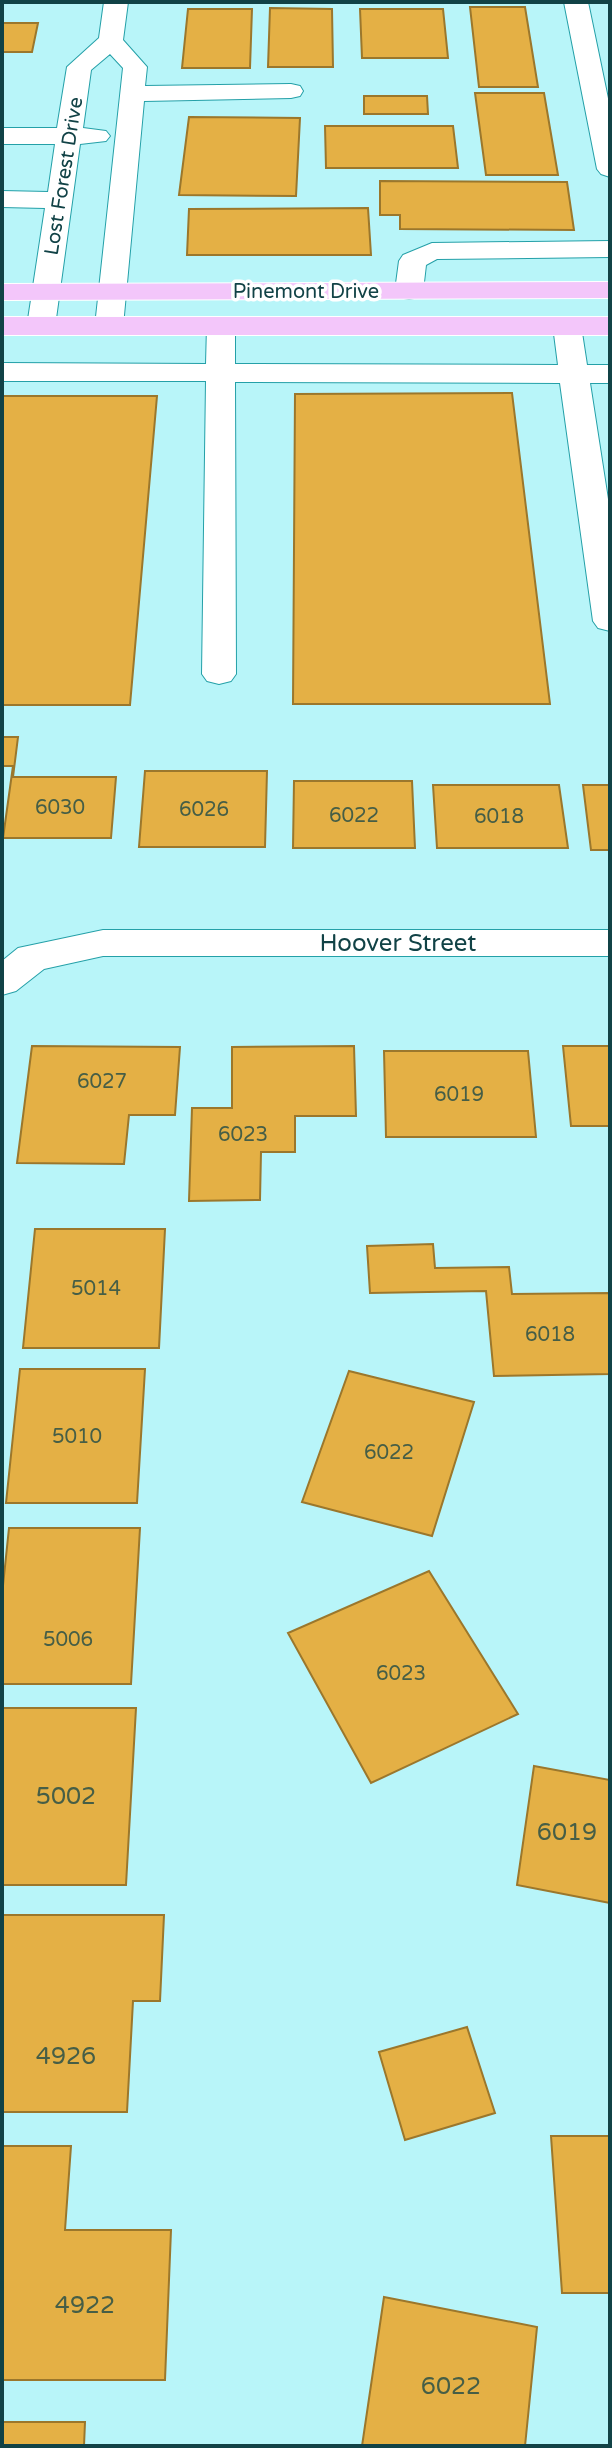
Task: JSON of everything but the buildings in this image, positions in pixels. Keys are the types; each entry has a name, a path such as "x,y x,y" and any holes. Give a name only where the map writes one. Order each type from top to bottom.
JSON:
{"main road":[{"name":"Pinemont Drive","path":"2,292 610,290"},
{"name":"Pinemont Drive","path":"2,326 610,326"}],"street":[{"path":"109,326 135,67 111,41 116,2"},
{"path":"576,2 610,169"},
{"name":"Lost Forest Drive","path":"41,326 79,67 111,41"},
{"path":"132,94 291,91"},
{"path":"2,136 128,136"},
{"path":"2,199 59,200"},
{"path":"409,291 413,261 432,251 610,249"},
{"path":"219,674 221,326"},
{"path":"567,326 610,621"},
{"path":"2,372 610,374"},
{"name":"Hoover Street","path":"2,981 32,958 103,943 610,943"}]}
